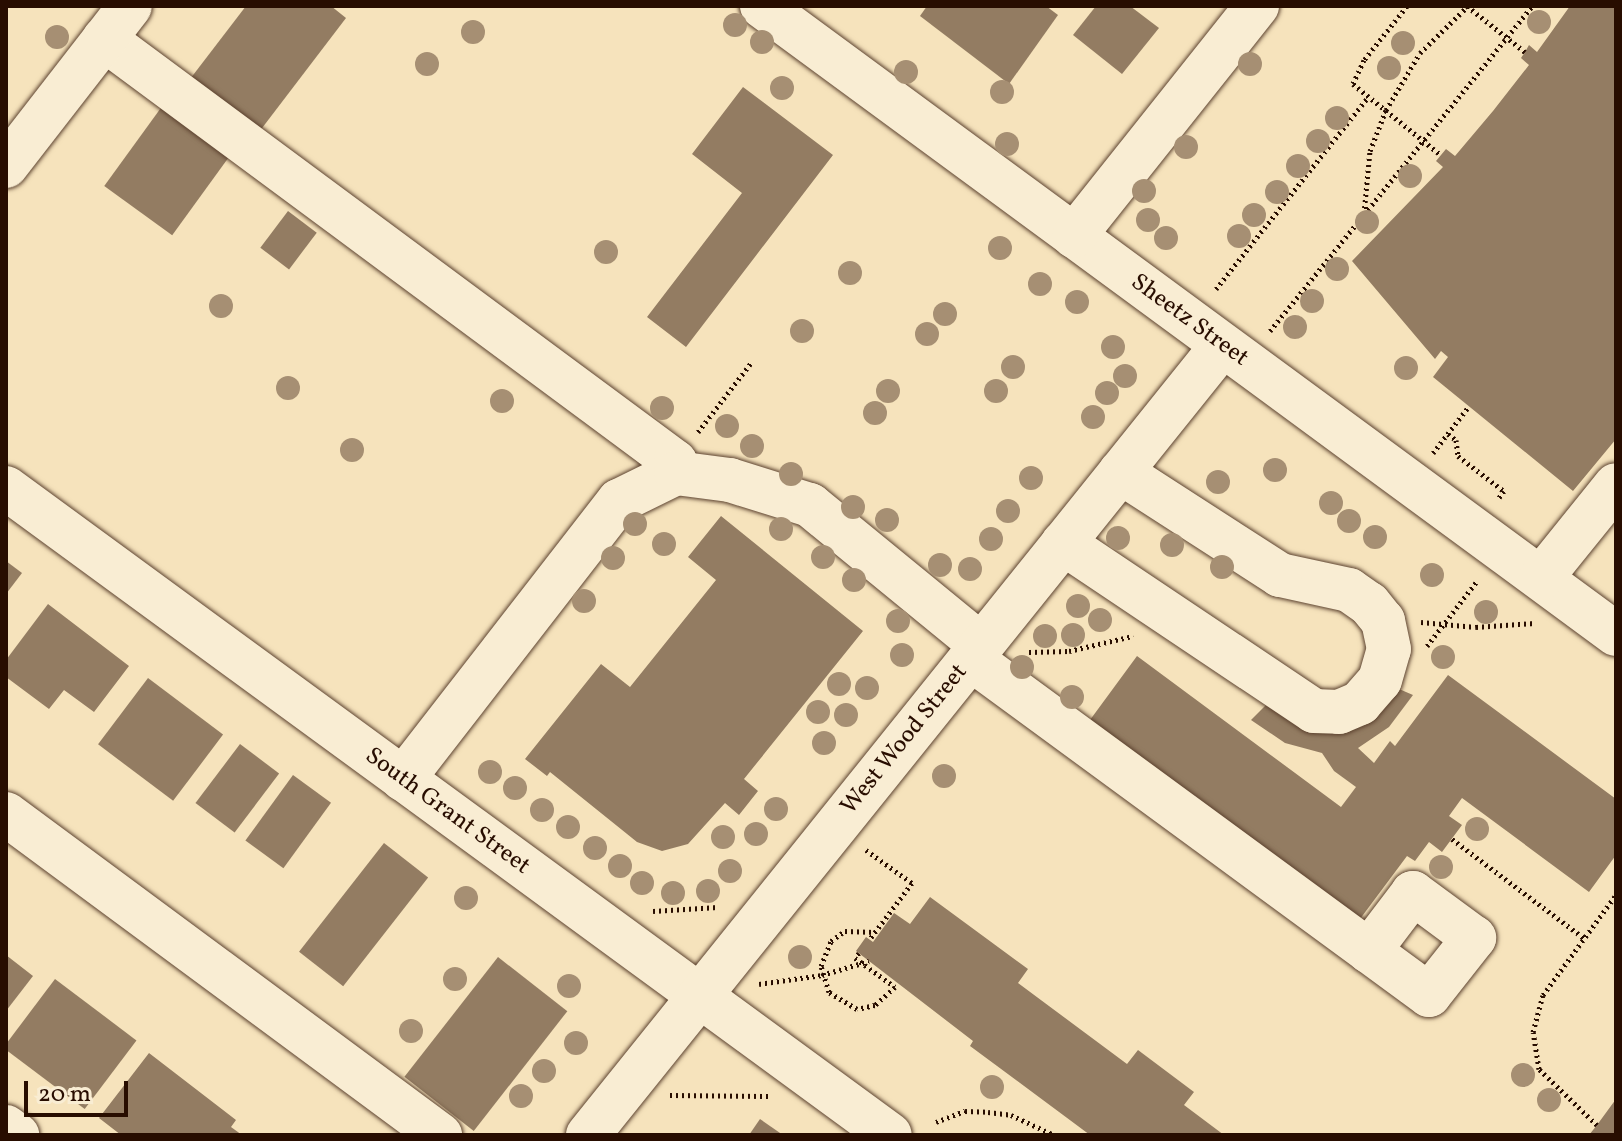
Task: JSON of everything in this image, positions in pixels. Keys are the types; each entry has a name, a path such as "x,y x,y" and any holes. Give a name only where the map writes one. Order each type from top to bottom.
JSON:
{"street":[{"name":"Sheetz Street","path":"762,6 1541,578 1609,616"},
{"path":"1074,236 1257,6"},
{"path":"6,166 117,22 676,467 810,505 989,652 1369,951"},
{"name":"West Wood Street","path":"588,1135 699,996 989,652 1063,543 1222,346"},
{"path":"403,779 619,501 676,467"},
{"path":"1063,543 1314,711 1339,712 1360,703 1380,680 1389,649 1383,621 1369,604 1349,590 1280,575 1120,472"},
{"path":"1541,578 1616,485"},
{"name":"South Grant Street","path":"6,488 890,1135"},
{"path":"6,814 440,1135"},
{"path":"6,1127 17,1135"}],"path":[{"path":"1407,6 1364,60 1353,84 1441,155"},
{"path":"1364,214 1370,151 1386,110 1420,53 1467,6 1525,52"},
{"path":"1270,331 1532,6"},
{"path":"1216,289 1369,96"},
{"path":"676,467 751,363"},
{"path":"1433,453 1469,406"},
{"path":"1448,434 1456,440 1458,456 1504,491 1497,500"},
{"path":"1418,622 1476,627 1539,623"},
{"path":"989,652 1069,651 1142,632"},
{"path":"1452,839 1584,938"},
{"path":"860,845 912,883 869,940"},
{"path":"1597,1125 1539,1069 1533,1032 1543,995 1616,895"},
{"path":"653,911 718,907"},
{"path":"859,953 855,958 868,963 895,987 875,1005 857,1009 829,992 822,975 831,941 859,928 875,932"},
{"path":"754,985 822,975 868,963"},
{"path":"670,1095 777,1096"},
{"path":"936,1122 965,1111 988,1112 1011,1115 1054,1135"}],"building":[{"path":"246,6 331,6 346,18 256,136 187,83"},
{"path":"927,6 1046,6 1058,15 1009,84 920,16"},
{"path":"1096,6 1130,6 1159,28 1122,74 1073,35"},
{"path":"1570,6 1616,6 1616,439 1573,491 1433,377 1448,357 1441,351 1435,359 1352,261 1443,167 1436,161 1446,149 1455,156 1529,65 1521,58 1529,45 1537,52"},
{"path":"743,87 833,155 686,347 647,317 742,193 692,154"},
{"path":"163,105 231,154 172,235 104,186"},
{"path":"288,211 317,233 289,269 260,248"},
{"path":"721,516 863,631 744,779 758,791 739,815 725,803 688,844 662,851 637,842 550,772 547,776 525,759 601,664 630,687 716,580 688,557"},
{"path":"6,561 22,573 6,594"},
{"path":"48,604 129,666 94,712 64,690 49,709 6,677 6,660"},
{"path":"1137,656 1341,807 1356,787 1334,771 1322,753 1285,743 1251,720 1268,703 1392,686 1413,695 1389,727 1358,748 1374,763 1390,741 1395,746 1448,675 1616,799 1616,855 1589,892 1462,798 1449,816 1462,825 1442,852 1429,842 1415,861 1407,856 1360,919 1090,720"},
{"path":"148,678 223,735 173,801 98,744"},
{"path":"240,744 279,773 235,833 195,803"},
{"path":"293,775 331,803 283,868 245,841"},
{"path":"384,843 428,877 343,986 299,952"},
{"path":"930,897 1028,969 1018,983 1127,1064 1138,1050 1194,1092 1184,1105 1224,1135 1090,1135 970,1046 973,1041 856,951 866,937 873,942 894,913 910,924"},
{"path":"6,955 33,976 6,1011"},
{"path":"498,957 567,1011 474,1131 404,1077"},
{"path":"55,979 136,1040 85,1109 6,1050 6,1044"},
{"path":"149,1053 236,1120 231,1127 242,1135 121,1135 99,1118"},
{"path":"1616,1099 1616,1135 1589,1135 1597,1125"},
{"path":"760,1119 783,1135 749,1135"}]}
